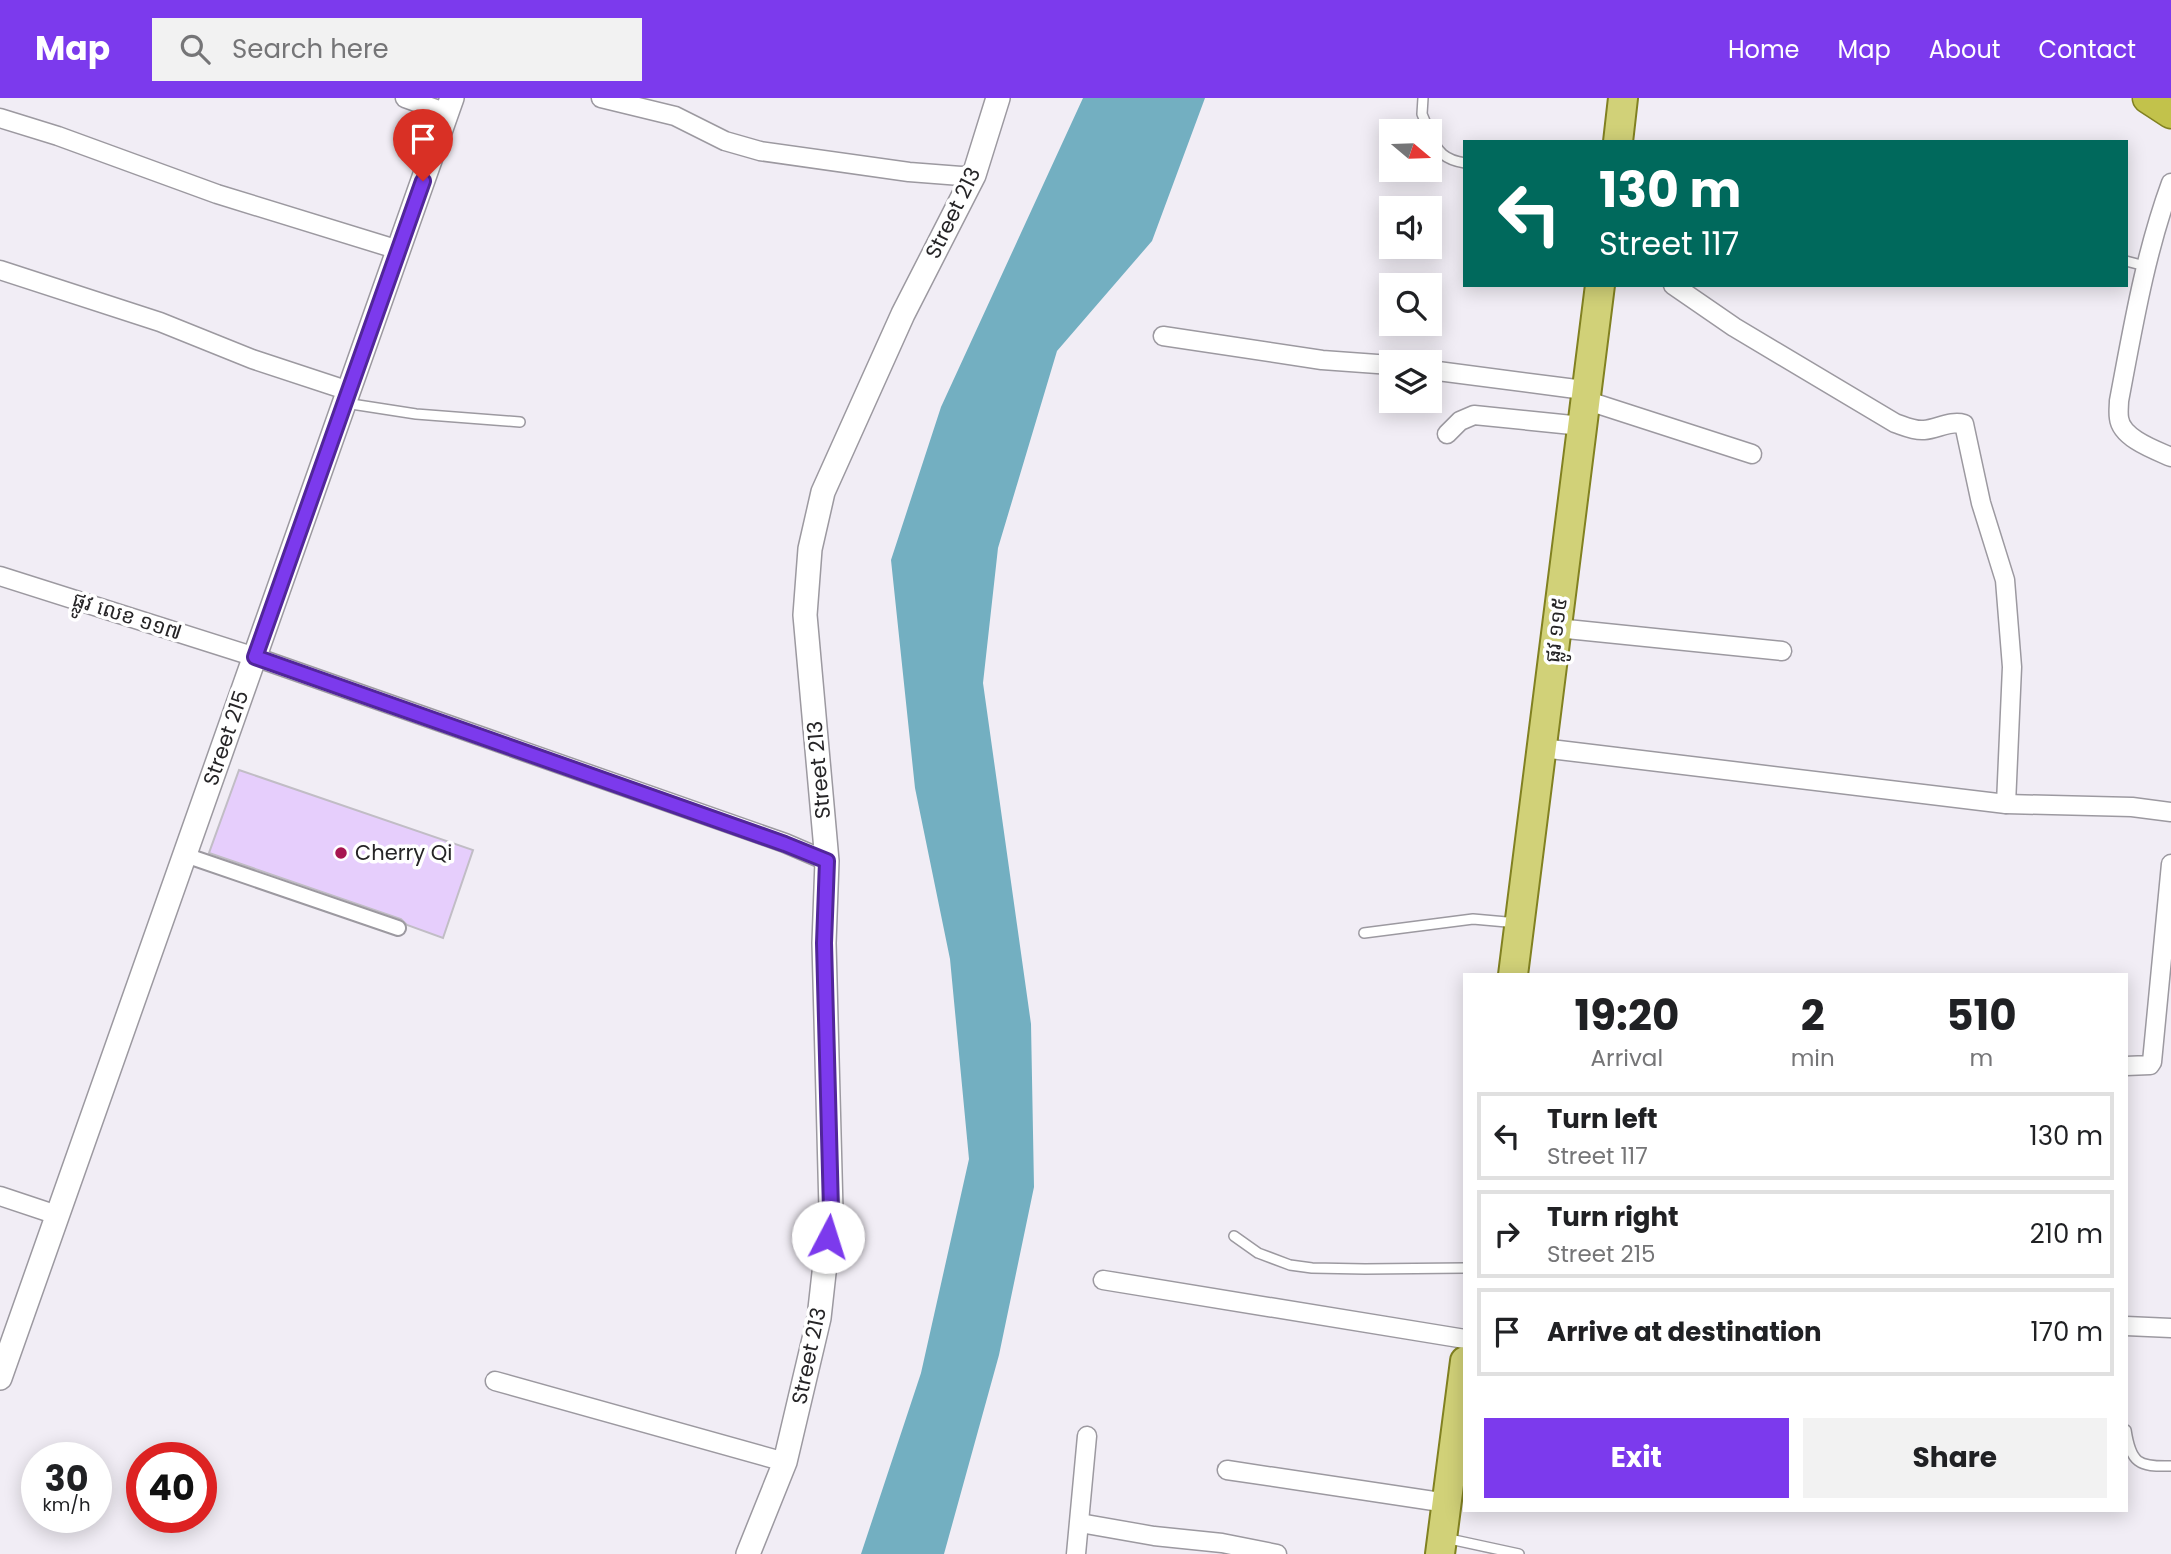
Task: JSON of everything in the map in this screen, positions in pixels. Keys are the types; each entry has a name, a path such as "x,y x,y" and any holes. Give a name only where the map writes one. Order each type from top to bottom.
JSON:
{"highway":[{"path":"2148,98 2171,113"}],"main road":[{"path":"1618,140 1623,98"},
{"name":"ផ្លូវ ១១៥","path":"1513,973 1600,287"},
{"path":"1441,1546 1463,1377"}],"street":[{"path":"405,98 450,105"},
{"path":"601,98 675,116 725,141 760,150 909,172 974,175"},
{"name":"Street 213","path":"748,1554 785,1462 819,1318 831,1210 824,943 827,861 805,615 810,549 823,492 903,314 974,175 998,98"},
{"name":"Street 215","path":"0,1378 450,105"},
{"path":"0,118 217,194 399,250"},
{"path":"2171,183 2155,226 2145,266 2119,401 2119,420 2126,431 2139,441 2171,457"},
{"path":"0,271 160,321 347,397"},
{"path":"1676,287 1734,327 1895,423 1924,430 1964,424 1981,503 2005,580 2012,667 2006,804"},
{"path":"1163,336 1322,360 1379,364"},
{"path":"1442,372 1576,389 1585,404"},
{"path":"1447,434 1460,421 1474,415 1585,404 1752,454"},
{"name":"ផ្លូវ លេខ ១១៧","path":"0,576 255,657 827,861"},
{"path":"1557,628 1782,651"},
{"path":"1542,748 2006,804 2132,807 2171,812"},
{"path":"185,855 398,928"},
{"path":"2128,1066 2150,1065 2152,1062 2171,864"},
{"path":"0,1196 57,1215"},
{"path":"1103,1280 1463,1339"},
{"path":"2128,1326 2171,1328"},
{"path":"495,1381 785,1462"},
{"path":"1076,1554 1087,1437"},
{"path":"1227,1470 1447,1503"},
{"path":"1080,1523 1154,1536 1222,1543 1277,1554"}],"lane":[{"path":"1423,98 1424,119"},
{"path":"1442,155 1450,161 1463,163"},
{"path":"2128,262 2145,266"},
{"path":"347,397 416,414 520,422"},
{"path":"1364,933 1473,919 1520,923"},
{"path":"1234,1236 1258,1253 1290,1265 1354,1269 1463,1268"},
{"path":"2128,1441 2130,1452 2138,1462 2148,1467 2171,1466"},
{"path":"1441,1546 1519,1554"}],"water":[{"path":"1083,98 1205,98 1152,241 1057,351 998,548 983,683 1031,1024 1034,1187 999,1355 944,1554 861,1554 921,1373 969,1159 950,959 915,788 891,560 941,407"}],"building":[{"name":"Cherry Qi","path":"239,770 473,850 443,938 407,925 401,919 209,853"}],"place":[{"name":"Cherry Qi","path":"341,853"}],"route":[{"path":"423,181 255,657 827,861 824,943 831,1210 828,1237"}]}
